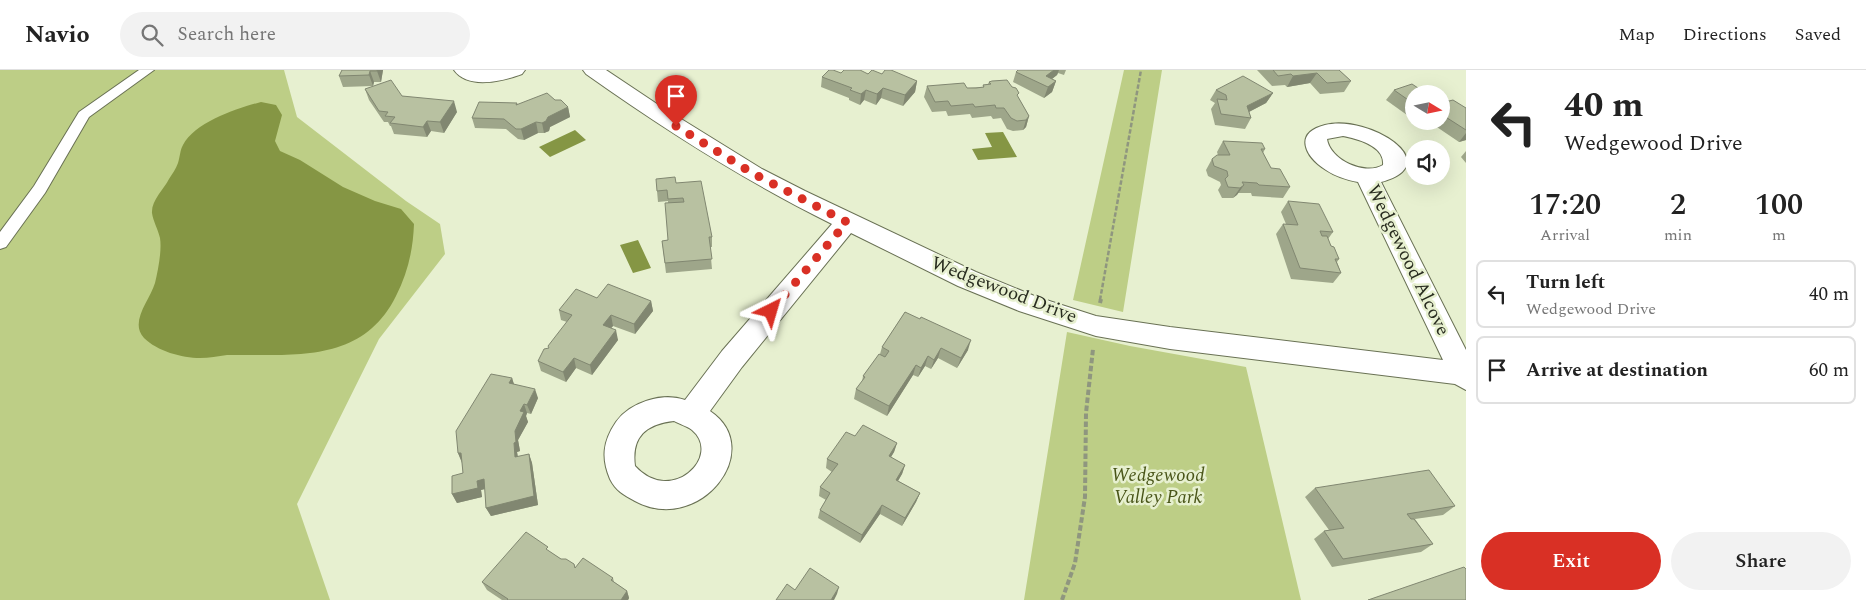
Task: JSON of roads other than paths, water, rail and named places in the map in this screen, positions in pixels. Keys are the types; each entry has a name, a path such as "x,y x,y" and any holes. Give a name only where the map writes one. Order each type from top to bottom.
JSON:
{"street":[{"path":"464,70 472,74 485,76 497,76 515,70"},
{"name":"Wedgewood Drive","path":"593,70 649,109 754,174 847,222 967,279 1028,304 1096,326 1170,338 1465,374"},
{"name":"Wedgewood Alcove","path":"1366,176 1465,374"},
{"path":"692,413 732,359 847,222"}],"lane":[{"path":"0,243 40,189 84,115 97,104 148,70"}],"park label":[{"name":"Wedgewood Valley Park","path":"1158,486"}]}
